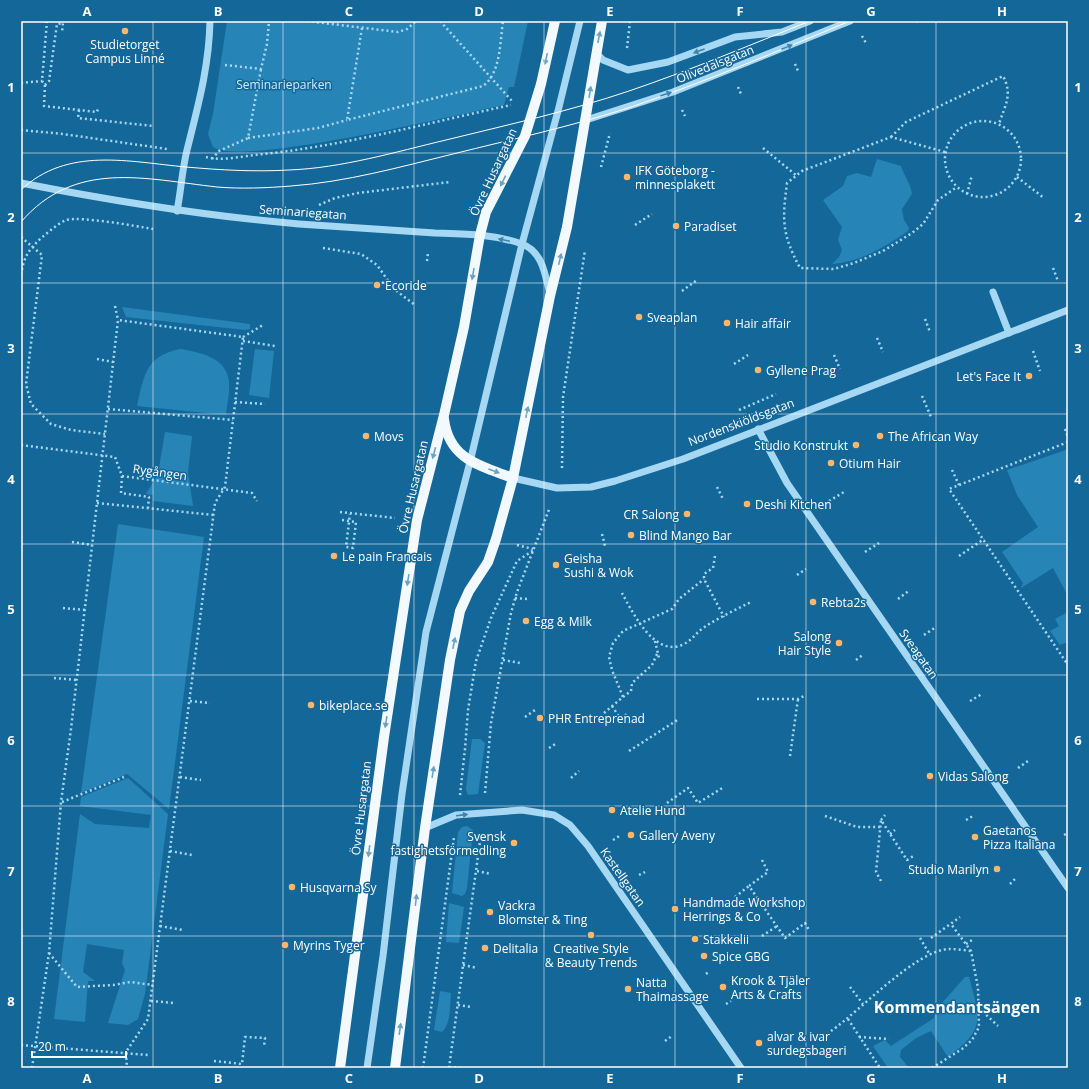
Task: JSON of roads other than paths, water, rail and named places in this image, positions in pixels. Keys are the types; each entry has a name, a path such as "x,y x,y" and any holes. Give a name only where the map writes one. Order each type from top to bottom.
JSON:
{"main road":[{"name":"Övre Husargatan","path":"340,1068 384,737 417,520 444,415 464,327 480,235 486,212 529,124 541,84 555,21"},
{"path":"395,1068 425,828 450,660 460,611 469,591 488,562 513,478 550,296 568,221 602,21"},
{"name":"Nordenskiöldsgatan","path":"444,415 445,426 451,442 460,455 470,462 513,478"}],"street":[{"path":"177,211 186,151 198,112 207,64 210,21"},
{"path":"367,1068 383,956 402,794 426,632 470,462 522,244 558,111 580,21"},
{"name":"Olivedalsgatan","path":"596,54 603,60 628,70 668,62 735,37 782,32 810,21"},
{"name":"Olivedalsgatan","path":"586,120 629,107 732,69 850,21"},
{"name":"Seminariegatan","path":"21,183 58,191 177,211 300,224 480,235 522,244 534,251 542,263 550,296"},
{"path":"993,292 1010,333"},
{"name":"Nordenskiöldsgatan","path":"513,478 556,488 592,487 615,482 684,459 1068,310"},
{"name":"Sveagatan","path":"758,429 787,483 1068,888"},
{"name":"Kastellgatan","path":"425,828 456,816 522,810 554,815 570,825 588,846 742,1068"}],"tram line":[{"path":"21,190 39,176 58,167 79,162 100,160 121,160 212,169 263,171 309,169 368,159 538,117 607,98 675,75 810,21"},
{"path":"21,222 42,202 64,189 88,181 112,178 138,178 217,187 272,187 332,181 413,164 565,126 631,107 714,77 850,21"}],"place":[{"name":"Studietorget Campus Linné","path":"125,31"},
{"name":"IFK Göteborg - minnesplakett","path":"627,177"},
{"name":"Paradiset","path":"676,226"},
{"name":"Ecoride","path":"377,285"},
{"name":"Sveaplan","path":"639,317"},
{"name":"Hair affair","path":"727,323"},
{"name":"Gyllene Prag","path":"758,370"},
{"name":"Let's Face It","path":"1029,376"},
{"name":"Movs","path":"366,436"},
{"name":"The African Way","path":"880,436"},
{"name":"Studio Konstrukt","path":"856,445"},
{"name":"Otium Hair","path":"831,463"},
{"name":"Deshi Kitchen","path":"747,504"},
{"name":"CR Salong","path":"687,514"},
{"name":"Blind Mango Bar","path":"631,535"},
{"name":"Le pain Francais","path":"334,556"},
{"name":"Geisha Sushi & Wok","path":"556,565"},
{"name":"Rebta2s","path":"813,602"},
{"name":"Egg & Milk","path":"526,621"},
{"name":"Salong Hair Style","path":"839,643"},
{"name":"bikeplace.se","path":"311,705"},
{"name":"PHR Entreprenad","path":"540,718"},
{"name":"Vidas Salong","path":"930,776"},
{"name":"Atelie Hund","path":"612,810"},
{"name":"Gallery Aveny","path":"631,835"},
{"name":"Gaetanos Pizza Italiana","path":"975,837"},
{"name":"Svensk fastighetsförmedling","path":"514,843"},
{"name":"Studio Marilyn","path":"997,869"},
{"name":"Husqvarna Sy","path":"292,887"},
{"name":"Handmade Workshop Herrings & Co","path":"675,909"},
{"name":"Vackra Blomster & Ting","path":"490,912"},
{"name":"Creative Style & Beauty Trends","path":"591,935"},
{"name":"Stakkelii","path":"695,939"},
{"name":"Myrins Tyger","path":"285,945"},
{"name":"Delitalia","path":"485,948"},
{"name":"Spice GBG","path":"704,956"},
{"name":"Krook & Tjäler Arts & Crafts","path":"723,987"},
{"name":"Natta Thaimassage","path":"628,989"},
{"name":"alvar & ivar surdegsbageri","path":"759,1043"}],"district":[{"name":"Kommendantsängen","path":"957,1007"}],"park label":[{"name":"Seminarieparken","path":"284,84"}]}
